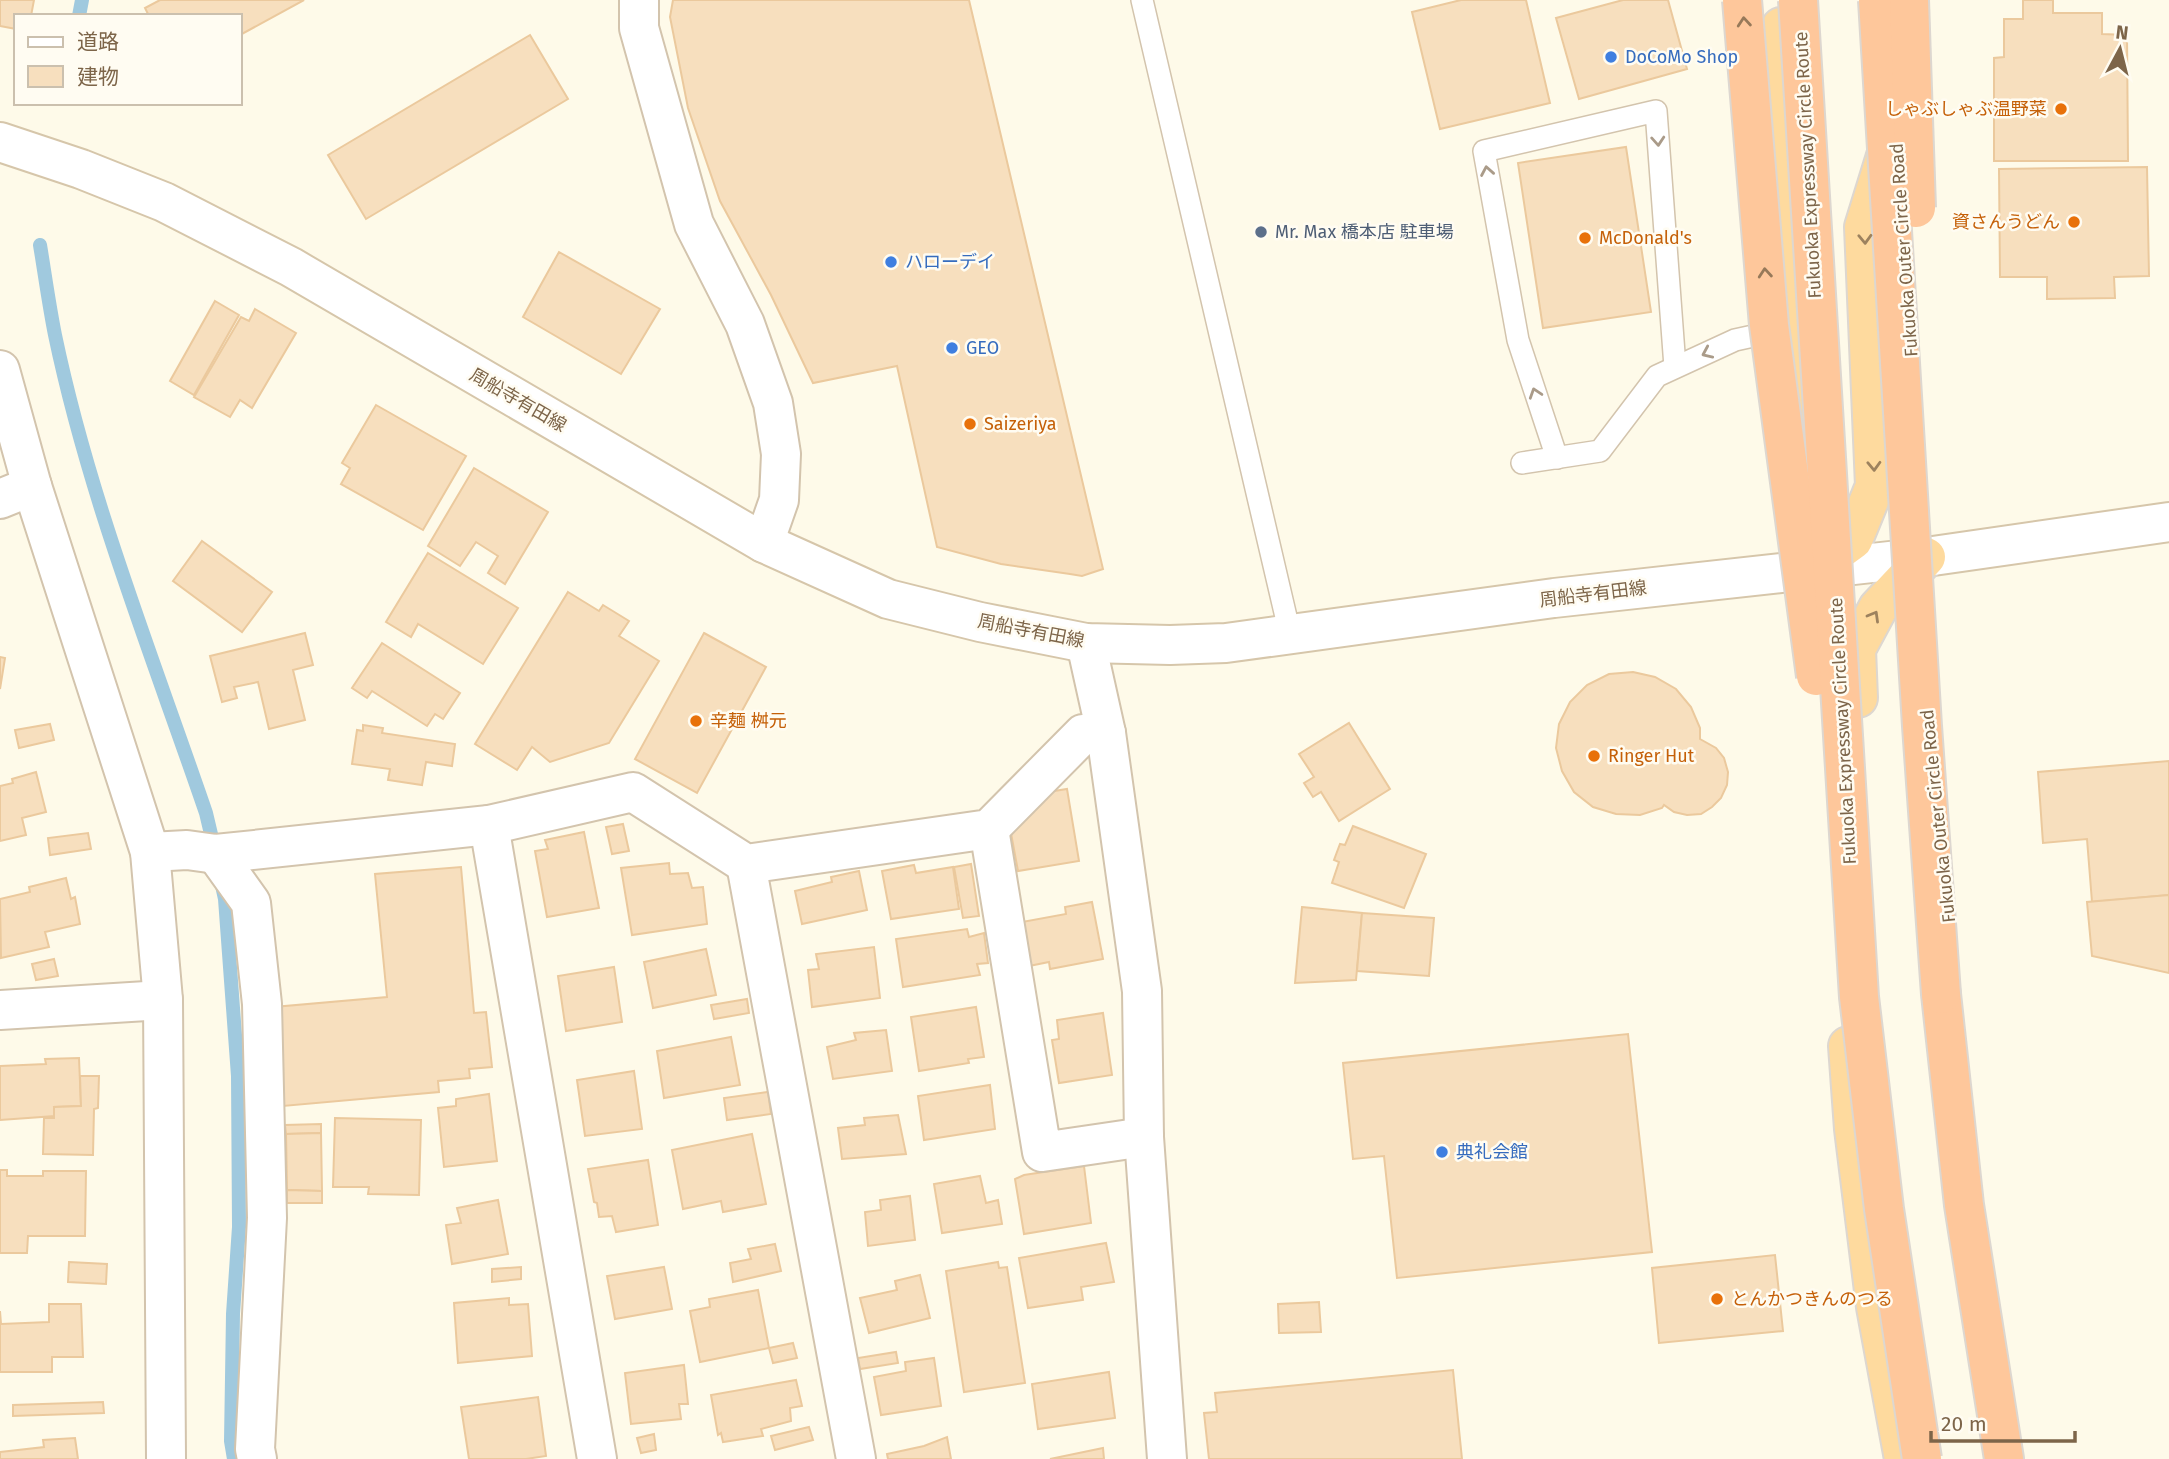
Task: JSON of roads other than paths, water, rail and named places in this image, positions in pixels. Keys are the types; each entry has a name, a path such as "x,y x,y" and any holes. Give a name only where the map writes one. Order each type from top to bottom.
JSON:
{"highway":[{"path":"1742,0 1769,325 1851,997"},
{"path":"1780,0 1796,326 1812,570 1851,997 1854,1129 1876,1307 1904,1459"},
{"name":"Fukuoka Expressway Circle Route","path":"1798,0 1851,997 1922,1459"},
{"path":"1878,0 1941,994 1964,1205 2004,1459"},
{"name":"Fukuoka Outer Circle Road","path":"1890,0 1895,126 1926,557 1927,729 1990,1284 2023,1459"},
{"path":"1909,0 1941,994"},
{"path":"1812,570 1853,540 1875,486 1864,227 1895,126"},
{"path":"1851,997 1864,819 1856,649 1878,608 1926,557"}],"street":[{"path":"639,0 639,28 694,224 745,324 773,403 781,454 779,500 764,543"},
{"name":"周船寺有田線","path":"0,142 81,169 164,202 291,267 764,543 888,599 980,622 1086,643 1226,643 1554,598 1926,557 2169,522"},
{"path":"0,370 16,492 184,852 251,903 262,1004 267,1218 255,1449 257,1459"},
{"path":"1086,643 1105,733 1142,991 1144,1137 1167,1459"},
{"path":"184,852 489,825 633,792 746,864 989,829 1083,734 1105,733"},
{"path":"489,825 597,1459"},
{"path":"989,829 1042,1152 1144,1137"},
{"path":"166,1459 163,1000 184,852"},
{"path":"746,864 856,1459"},
{"path":"0,1010 163,1000"}],"lane":[{"path":"1142,0 1290,634"},
{"path":"1557,458 1518,340 1483,151 1656,111 1675,367"},
{"path":"1522,463 1600,451 1657,376 1735,340 1796,326"}],"waterway":[{"path":"79,14 82,0"},
{"path":"40,245 55,335 85,456 123,576 206,813 215,851"},
{"path":"221,881 225,899 238,1076 239,1227 233,1314 231,1441 234,1459"}],"place":[{"name":"DoCoMo Shop","path":"1611,57"},
{"name":"しゃぶしゃぶ温野菜","path":"2061,109"},
{"name":"資さんうどん","path":"2074,222"},
{"name":"Mr. Max 橋本店 駐車場","path":"1261,232"},
{"name":"McDonald's","path":"1585,238"},
{"name":"ハローデイ","path":"891,262"},
{"name":"GEO","path":"952,348"},
{"name":"Saizeriya","path":"970,424"},
{"name":"辛麺 桝元","path":"696,721"},
{"name":"Ringer Hut","path":"1594,756"},
{"name":"典礼会館","path":"1442,1152"},
{"name":"とんかつきんのつる","path":"1717,1299"}]}
